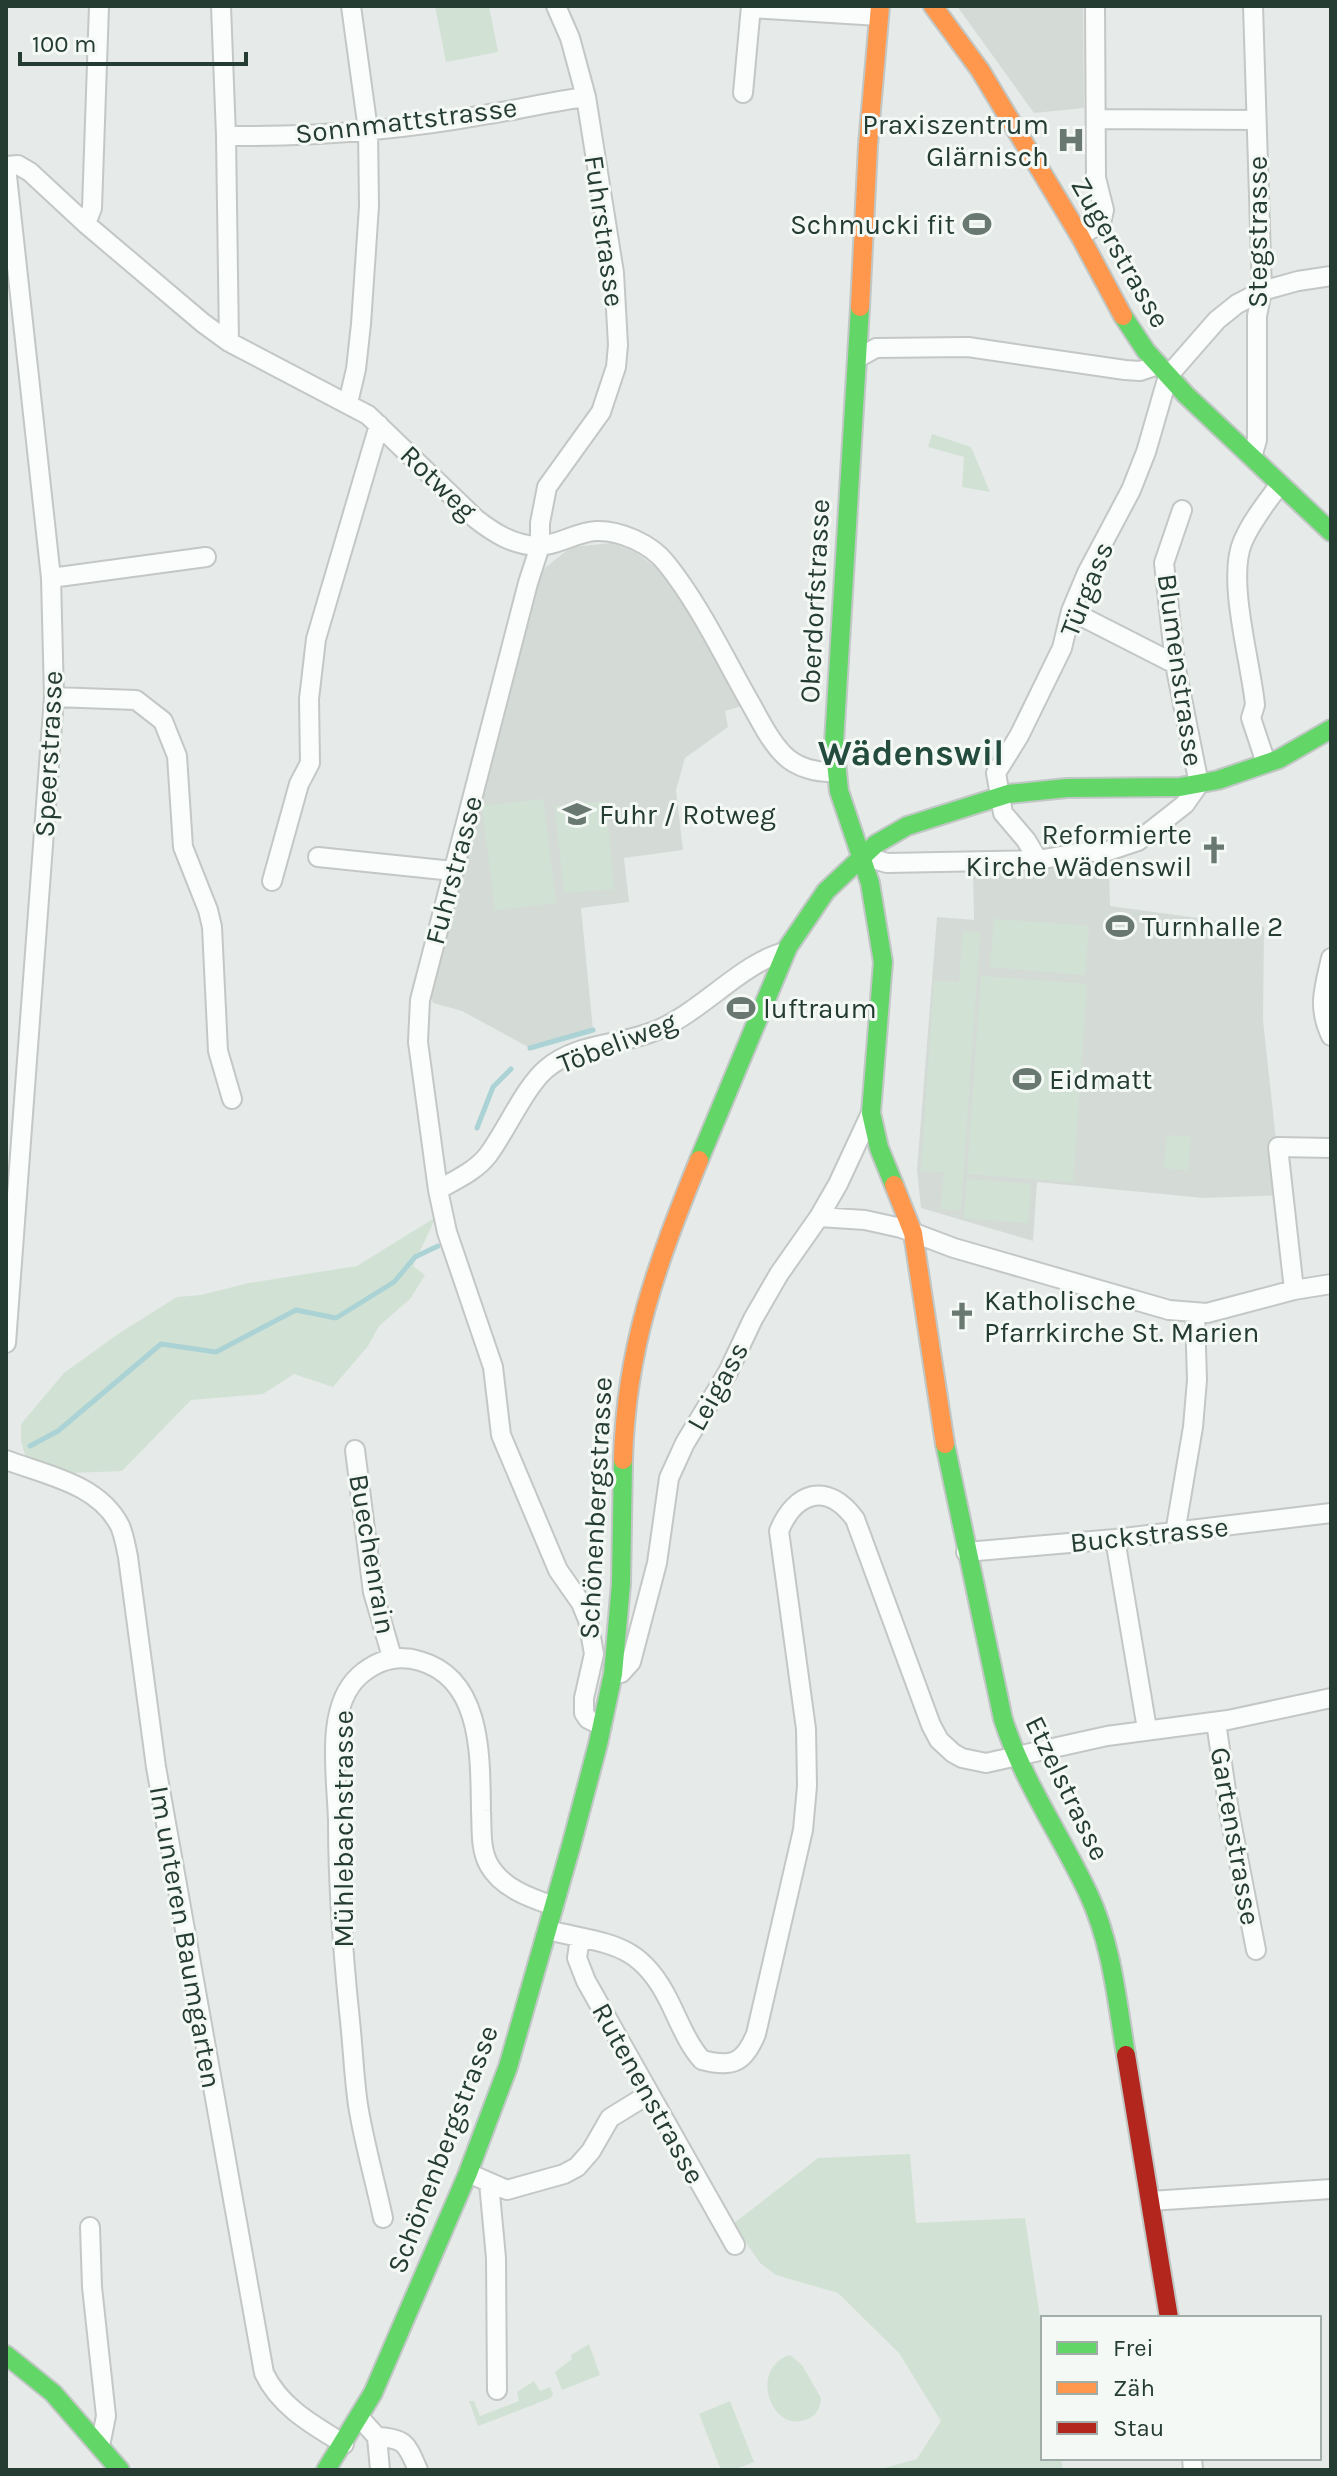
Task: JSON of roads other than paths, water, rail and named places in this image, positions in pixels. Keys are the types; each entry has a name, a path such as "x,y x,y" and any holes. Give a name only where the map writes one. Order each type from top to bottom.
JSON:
{"street":[{"path":"86,224 92,208 99,6"},
{"path":"221,6 229,342"},
{"path":"348,403 361,324 369,206 368,130 351,6"},
{"name":"Fuhrstrasse","path":"556,6 570,38 586,97 614,273 618,345 616,367 601,412 547,487 540,523 540,546 420,1000 418,1042 438,1190 457,1267 493,1367 501,1435 558,1570 581,1603 588,1620 594,1654 583,1707 588,1719 602,1726"},
{"name":"Zugerstrasse","path":"933,6 965,47 1080,236 1124,318 1163,370 1331,532"},
{"path":"1080,236 1101,223 1104,210 1096,178 1095,6"},
{"name":"Stegstrasse","path":"1252,457 1257,440 1257,316 1262,291 1253,6"},
{"path":"743,93 751,7 879,11"},
{"name":"Oberdorfstrasse","path":"879,11 868,145 837,683 835,772 863,856 878,917 883,962 871,1113 879,1148 913,1233"},
{"name":"Sonnmattstrasse","path":"226,136 368,130 488,115 586,97"},
{"path":"1097,119 1255,120"},
{"name":"Rotweg","path":"6,166 24,167 86,224 229,342 348,403 379,425 476,519 510,540 540,546"},
{"name":"Speerstrasse","path":"6,166 51,578 54,697 9,1268 6,1343"},
{"path":"858,358 876,348 968,347 1125,370 1163,370 1237,304 1262,291 1331,276"},
{"name":"Türgass","path":"999,796 996,773 1019,736 1062,648 1071,611 1087,573 1131,490 1146,452 1163,370"},
{"path":"272,881 299,784 310,763 309,699 316,639 379,425"},
{"path":"1266,763 1251,718 1255,705 1237,561 1242,542 1257,515 1280,484"},
{"name":"Blumenstrasse","path":"1182,510 1164,563 1175,664 1199,784"},
{"path":"540,546 595,531 627,536 651,550 664,560 698,608 767,732 785,756 802,767 825,773 835,772"},
{"path":"51,578 206,557"},
{"path":"1071,611 1175,664"},
{"path":"54,697 136,700 163,721 177,756 183,847 212,927 218,1051 232,1099"},
{"name":"Schönenbergstrasse","path":"326,2470 360,2418 390,2354 468,2173 508,2067 548,1930 613,1674 621,1584 624,1427 629,1378 644,1307 661,1254 785,952 821,898 863,856 910,825 999,796 1078,788 1170,788 1199,784 1300,750 1331,729"},
{"path":"863,856 887,863 1038,860 1089,851 1102,853 1138,841 1185,804 1199,784"},
{"path":"999,796 1003,813 1038,860"},
{"path":"318,857 453,871"},
{"name":"Töbeliweg","path":"438,1190 486,1158 544,1071 559,1060 591,1046 654,1032 684,1017 760,962 785,952"},
{"path":"1331,958 1321,1004 1323,1019 1331,1036"},
{"name":"Leigass","path":"613,1674 621,1673 631,1662 657,1563 669,1478 685,1443 728,1372 779,1274 819,1217 853,1155 871,1113"},
{"path":"1294,1290 1278,1147 1331,1148"},
{"path":"819,1217 865,1220 1148,1304 1195,1314 1331,1284"},
{"name":"Etzelstrasse","path":"913,1233 945,1442 1003,1719 1015,1756 1090,1897 1110,1956 1169,2316"},
{"path":"1175,1533 1193,1427 1197,1380 1195,1314"},
{"name":"Buechenrain","path":"355,1450 373,1592 392,1657"},
{"name":"Im unteren Baumgarten","path":"6,1460 97,1496 122,1528 159,1783 264,2373 273,2391 286,2404 344,2444"},
{"path":"548,1930 610,1944 632,1953 648,1965 702,2060 731,2064 750,2049 803,1830 807,1786 806,1729 779,1531 787,1511 802,1499 818,1495 834,1499 845,1506 855,1519 939,1740 953,1753 974,1762 986,1763 1147,1729 1216,1722 1331,1698"},
{"name":"Buckstrasse","path":"966,1552 1175,1533 1331,1513"},
{"path":"1115,1539 1147,1729"},
{"path":"392,1657 408,1658 438,1668 453,1679 465,1695 474,1727 483,1849 488,1863 507,1884 531,1898 554,1906"},
{"name":"Mühlebachstrasse","path":"383,2218 358,2105 345,1967 338,1844 337,1718 342,1697 353,1682 365,1671 392,1657"},
{"name":"Gartenstrasse","path":"1216,1722 1229,1811 1256,1950"},
{"name":"Rutenenstrasse","path":"580,1938 577,1958 586,1981 735,2245"},
{"path":"468,2173 507,2190 564,2174 584,2159 610,2118 649,2094"},
{"path":"489,2183 496,2258 497,2390"},
{"path":"1150,2201 1331,2189"},
{"path":"90,2227 92,2287 106,2416 100,2446"},
{"path":"6,2355 44,2382 120,2470"},
{"path":"360,2418 377,2437 380,2470"},
{"path":"377,2437 402,2442 418,2470"}],"waterway":[{"path":"530,1048 593,1030"},
{"path":"477,1128 493,1087 511,1069"},
{"path":"30,1446 58,1431 161,1344 216,1352 296,1310 336,1318 394,1282 415,1257 438,1246"}],"place":[{"name":"Praxiszentrum Glärnisch","path":"1071,140"},
{"name":"Schmucki fit","path":"977,224"},
{"name":"Fuhr / Rotweg","path":"577,814"},
{"name":"Reformierte Kirche Wädenswil","path":"1214,850"},
{"name":"Turnhalle 2","path":"1120,926"},
{"name":"luftraum","path":"741,1008"},
{"name":"Eidmatt","path":"1027,1079"},
{"name":"Katholische Pfarrkirche St. Marien","path":"962,1316"}],"district":[{"name":"Wädenswil","path":"911,752"}]}
